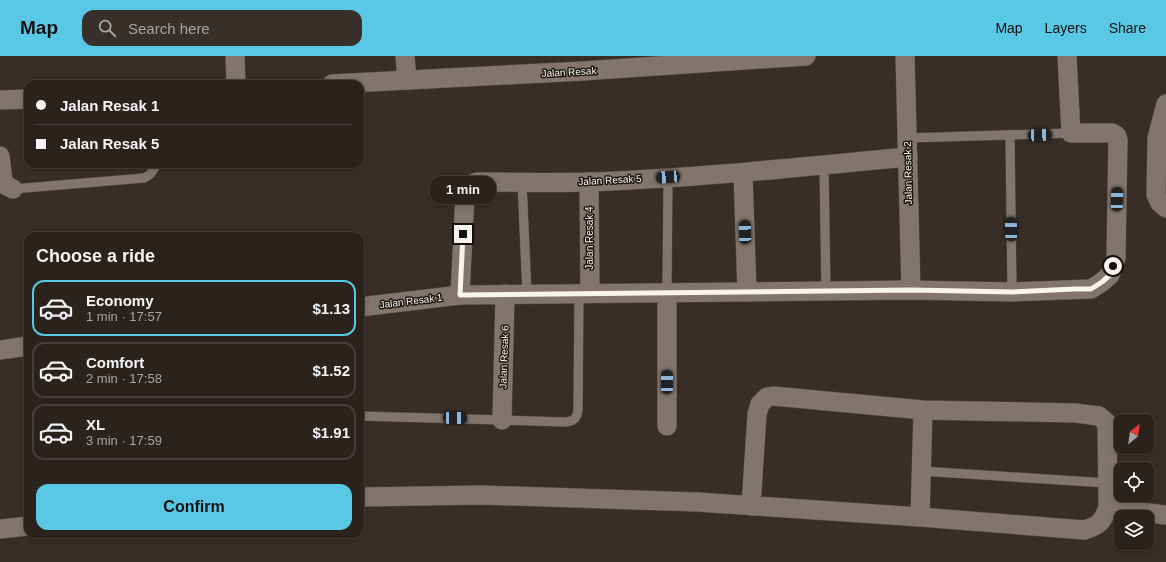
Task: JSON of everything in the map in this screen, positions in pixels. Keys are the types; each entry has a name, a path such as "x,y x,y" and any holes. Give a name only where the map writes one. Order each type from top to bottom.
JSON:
{"street":[{"path":"235,56 236,80"},
{"path":"405,56 407,80"},
{"name":"Jalan Resak","path":"364,82 407,80 574,64 806,56"},
{"name":"Jalan Resak 2","path":"905,56 911,290"},
{"path":"1067,56 1071,134"},
{"path":"0,100 24,98"},
{"path":"1166,104 1157,138 1156,195 1160,203 1166,208"},
{"name":"Jalan Resak 1","path":"364,307 460,295 911,290 1012,292 1091,289 1110,275 1116,258 1118,140 1112,133 1071,134"},
{"path":"0,156 3,181 7,186 13,189"},
{"name":"Jalan Resak 5","path":"460,295 465,194 470,185 477,182 589,182 743,173 908,157"},
{"path":"743,173 747,292"},
{"name":"Jalan Resak 4","path":"585,294 589,182"},
{"path":"667,292 667,426"},
{"name":"Jalan Resak 6","path":"502,420 506,294"},
{"path":"0,350 24,347"},
{"path":"364,497 482,495 697,502 751,506 920,517 1084,530 1094,527 1103,520 1108,508 1107,423 1099,416 1075,413 923,410 773,396 767,397 760,404 757,414 751,506"},
{"path":"920,517 923,410"},
{"path":"1108,508 1166,515"},
{"path":"0,529 24,526"}],"lane":[{"path":"908,138 1071,134"},
{"path":"1010,136 1012,292"},
{"path":"824,165 826,291"},
{"path":"13,189 144,178 149,176 155,168"},
{"path":"667,292 668,177"},
{"path":"522,182 527,294"},
{"path":"364,416 572,421 577,416 585,294"},
{"path":"921,471 1107,483"}],"route":[{"path":"463,234 460,295 911,290 1012,292 1091,289 1110,275 1113,266"}]}
